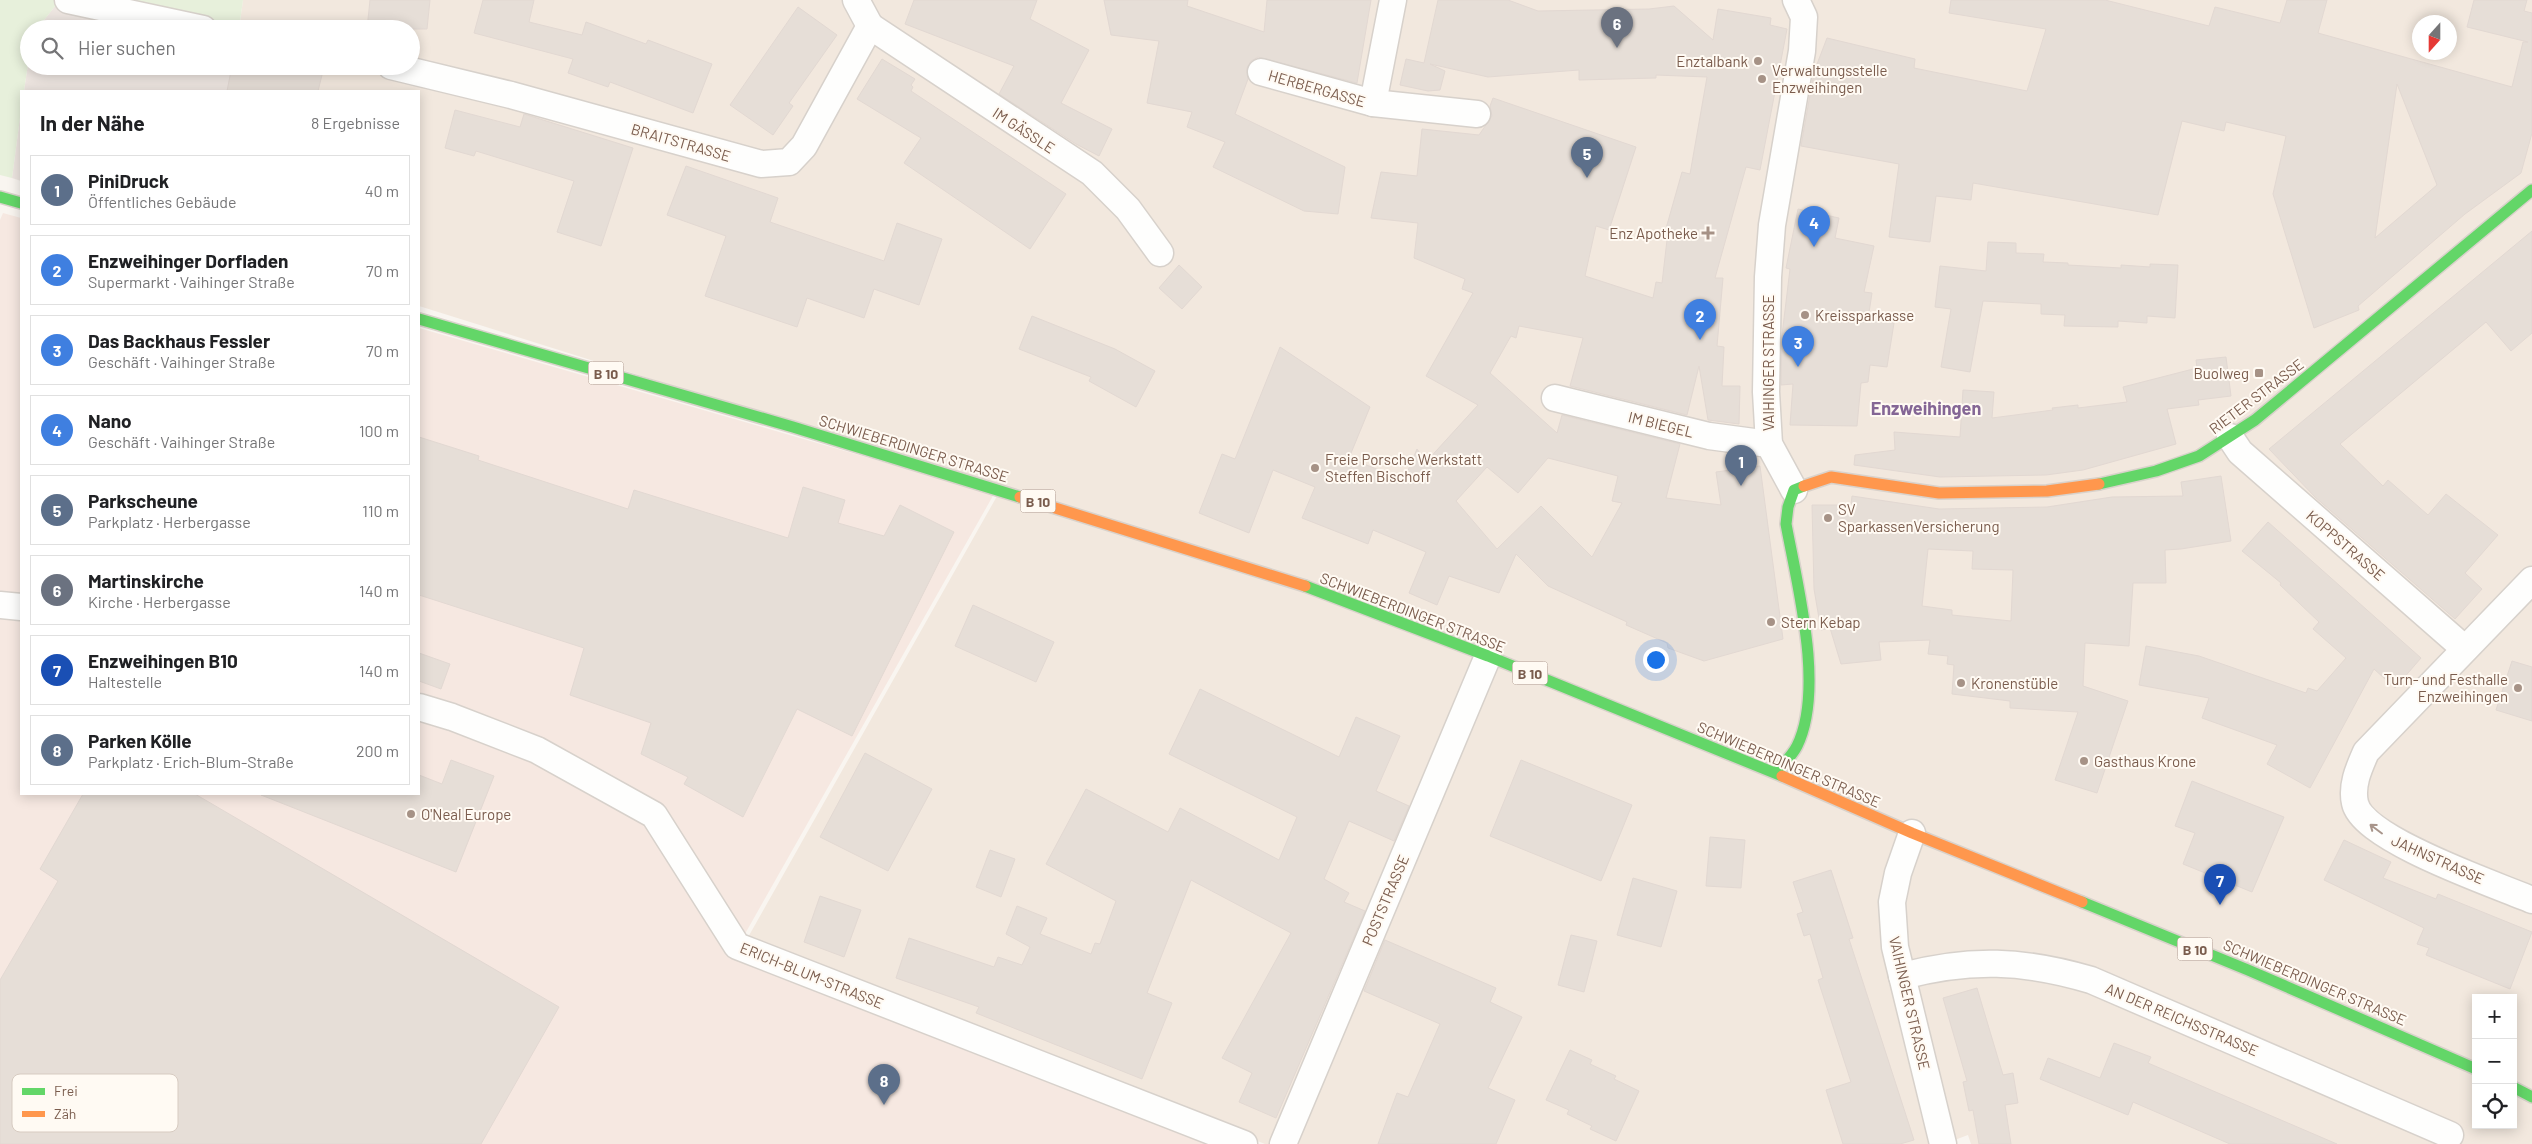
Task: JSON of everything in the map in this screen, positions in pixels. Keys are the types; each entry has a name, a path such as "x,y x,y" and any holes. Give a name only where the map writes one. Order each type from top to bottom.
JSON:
{"main road":[{"name":"RIETER STRASSE","path":"1794,490 1816,481 1831,478 1939,492 2047,490 2092,485 2156,471 2199,456 2230,438 2255,420 2532,190"},
{"path":"0,197 20,203"},
{"name":"SCHWIEBERDINGER STRASSE","path":"420,319 811,432 1282,577 1488,656 1776,773 1912,833 2248,970 2472,1067"},
{"path":"1776,773 1793,753 1800,740 1805,714 1807,686 1807,649 1786,524 1788,507 1794,490"},
{"path":"2517,1089 2532,1097"}],"street":[{"path":"68,0 161,20"},
{"path":"856,0 870,26"},
{"name":"HERBERGASSE","path":"1373,103 1393,0"},
{"name":"VAIHINGER STRASSE","path":"1794,490 1768,444 1766,392 1768,277 1778,185 1802,51 1804,17 1796,0"},
{"name":"BRAITSTRASSE","path":"420,73 511,94 762,164 789,162 804,146 870,26"},
{"name":"IM GÄSSLE","path":"870,26 1092,173 1128,209 1160,253"},
{"name":"HERBERGASSE","path":"1262,72 1373,103 1477,114"},
{"name":"IM BIEGEL","path":"1555,398 1709,436 1768,444"},
{"name":"KOPPSTRASSE","path":"2230,438 2240,452 2465,649"},
{"path":"2465,649 2532,580"},
{"path":"0,606 20,607"},
{"name":"JAHNSTRASSE","path":"2465,649 2366,752 2355,777 2355,804 2371,827 2395,842 2532,900"},
{"name":"POSTSTRASSE","path":"1283,1144 1488,656"},
{"name":"ERICH-BLUM-STRASSE","path":"420,707 452,717 537,750 654,816 736,946 1244,1144"},
{"name":"VAIHINGER STRASSE","path":"1912,833 1898,873 1892,902 1895,947 1943,1144"},
{"name":"AN DER REICHSSTRASSE","path":"1902,976 1932,968 1964,963 1996,962 2028,964 2067,972 2091,980 2450,1135"}],"shaded area":[{"path":"243,0 2532,0 2532,1144 1971,1144 1968,1135 1944,1144 1265,1144 747,939 1001,489 420,306 420,90 229,90 232,75 420,75 420,20 240,20"},
{"path":"56,5 126,20 44,20"},
{"path":"26,75 232,75 229,90 24,90"},
{"path":"20,118 20,181 12,178"},
{"path":"3,213 20,218 20,795 420,795 420,328 994,494 733,955 1221,1144 0,1144 0,220"}],"green space":[{"path":"0,0 243,0 240,20 126,20 56,5 44,20 20,20 20,75 26,75 24,90 20,90 20,118 12,178 0,175"}],"building":[{"path":"370,0 430,0 427,29 420,29 420,20 368,20"},
{"path":"483,0 534,0 529,22 582,35 586,22 646,44 648,40 712,64 693,113 610,82 608,87 568,73 573,59 474,33"},
{"path":"914,0 1037,0 1030,19 1089,50 1061,103 1112,129 1099,156 1076,144 999,94 1014,66 905,24"},
{"path":"1104,0 1188,0 1187,6 1264,32 1267,0 1371,0 1357,83 1258,57 1251,61 1247,68 1248,79 1235,114 1345,167 1338,214 1304,211 1213,167 1225,142 1187,127 1192,112 1147,103 1159,41 1111,35"},
{"path":"1438,0 1508,0 1538,11 1649,9 1674,6 1713,40 1718,9 1771,18 1770,25 1787,29 1760,170 1746,167 1715,278 1723,278 1717,346 1724,347 1722,386 1740,386 1739,424 1708,420 1699,366 1687,415 1570,386 1583,338 1519,326 1516,338 1511,336 1490,373 1557,433 1562,415 1680,444 1666,498 1721,505 1716,472 1760,466 1783,639 1704,661 1668,648 1667,643 1626,625 1627,622 1548,586 1516,554 1499,593 1449,576 1437,605 1409,593 1426,552 1373,530 1368,544 1302,518 1315,487 1273,470 1249,533 1199,513 1222,454 1235,459 1280,347 1370,407 1349,458 1404,480 1417,449 1426,462 1478,405 1426,376 1473,293 1462,289 1465,279 1414,258 1418,223 1371,218 1381,172 1417,176 1422,129 1479,135 1492,116 1490,106 1493,98 1636,147 1609,230 1596,226 1585,276 1653,298 1656,282 1662,283 1667,240 1663,239 1682,172 1690,174 1707,77 1656,75 1656,78 1579,80 1579,70 1488,77 1430,64 1445,71 1440,90 1428,91 1400,85 1406,59 1424,63","holes":["1548,458 1618,476 1612,501 1622,503 1592,557 1541,506 1497,549 1456,501 1487,467 1518,493"]},
{"path":"1951,0 2105,0 2209,26 2215,7 2280,23 2287,0 2327,0 2318,33 2512,87 2523,42 2528,42 2467,27 2474,0 2527,0 2524,11 2532,13 2532,133 2521,173 2465,214 2358,306 2359,310 2314,328 2273,194 2286,136 2226,122 2224,131 2182,121 2158,215 1973,183 1971,200 1936,196 1930,242 1889,237 1899,164 1801,146 1814,72 1827,38 1915,59 1914,68 2027,91 2046,29 1949,13","holes":["2397,84 2437,185 2375,238"]},
{"path":"798,7 837,35 789,103 793,106 773,135 730,105"},
{"path":"882,59 915,79 911,85 913,87 911,91 1066,194 1030,249 904,163 921,138 857,99"},
{"path":"230,75 322,75 318,90 227,90"},
{"path":"455,110 520,127 524,114 633,148 601,246 557,232 574,181 476,151 474,156 445,148"},
{"path":"686,166 778,198 770,222 884,261 897,223 942,239 919,305 874,289 864,318 807,298 797,327 705,296 726,236 667,215"},
{"path":"1798,209 1839,218 1835,238 1874,246 1864,292 1872,293 1868,319 1894,323 1887,367 1870,365 1868,382 1861,383 1857,426 1790,425 1793,384 1781,385 1782,335 1790,269 1786,268"},
{"path":"2532,231 2532,333 2511,351 2486,322 2340,444 2383,486 2388,480 2428,515 2446,494 2498,535 2465,573 2482,589 2455,619 2315,497 2269,449"},
{"path":"1988,242 2016,243 2016,253 2044,254 2043,262 2121,268 2121,265 2150,267 2150,264 2178,265 2175,318 2147,316 2147,323 2118,321 2118,327 2064,326 2065,315 2041,314 2041,304 1983,301 1970,372 1941,367 1951,309 1935,307 1940,266 1986,271"},
{"path":"1179,265 1202,287 1182,309 1159,288"},
{"path":"1032,316 1115,349 1155,371 1136,407 1089,381 1091,377 1019,349"},
{"path":"2226,357 2231,396 2198,400 2199,405 2167,409 2176,444 2083,470 2046,475 1940,477 1854,465 1855,455 1895,450 1894,432 1960,437 1963,390 1994,392 1992,418 2053,410 2052,408 2078,405 2078,408 2127,402 2123,387 2197,368 2196,360"},
{"path":"420,437 479,456 478,460 628,509 634,490 788,538 803,487 845,500 838,523 884,536 900,505 954,532 852,736 797,709 743,817 684,784 688,777 641,754 651,723 570,695 584,648 420,595"},
{"path":"2221,476 2231,541 2165,550 2166,583 2133,583 2129,646 2085,643 2083,686 2128,701 2097,793 2055,780 2078,712 2010,708 2010,701 1952,694 1954,665 1947,664 1948,656 1928,654 1930,640 1879,642 1881,660 1841,664 1830,628 1821,630 1814,589 1812,505 1851,505 1852,496 1939,509 2047,507 2112,497 2183,496 2181,482","holes":["1928,549 1973,551 1972,569 2013,570 2011,621 1952,615 1952,610 1922,606"]},
{"path":"2268,522 2421,658 2395,688 2374,669 2310,788 2267,764 2277,745 2202,718 2209,698 2139,685 2146,646 2199,656 2306,693 2308,688 2317,691 2346,658 2313,629 2319,622 2280,585 2281,583 2242,551"},
{"path":"973,605 1054,642 1036,682 955,646"},
{"path":"420,653 450,664 441,689 420,681"},
{"name":"Turn- und Festhalle Enzweihingen","path":"2512,661 2532,667 2532,721 2496,710"},
{"path":"1200,689 1339,757 1356,717 1400,736 1376,791 1409,806 1394,841 1349,821 1324,879 1349,893 1344,902 1365,911 1276,1118 1239,1102 1252,1073 1222,1058 1291,933 1191,880 1147,993 1172,1003 1142,1079 976,1013 979,1007 896,978 909,938 994,967 998,957 1022,965 1030,947 1006,934 1017,906 1047,918 1040,934 1091,954 1095,943 1100,944 1116,901 1046,864 1086,789 1168,832 1180,808 1279,860 1297,817 1169,754"},
{"path":"865,753 932,789 888,871 820,837"},
{"path":"451,760 494,776 456,872 261,795 420,795 420,775 442,784"},
{"path":"1521,760 1632,805 1601,881 1490,836"},
{"path":"2192,781 2284,817 2252,892 2183,864 2195,833 2175,826"},
{"path":"82,795 197,795 559,1007 481,1144 0,1144 0,980 58,881 40,869"},
{"path":"1710,837 1745,840 1741,888 1706,886"},
{"path":"2344,840 2391,862 2383,878 2436,899 2438,894 2532,932 2510,989 2426,955 2429,948 2417,944 2424,928 2324,880"},
{"path":"990,850 1015,859 1001,897 976,887"},
{"path":"1831,870 1853,938 1849,939 1914,1140 1900,1144 1843,1144 1826,1090 1851,1082 1818,980 1823,978 1810,934 1804,936 1797,914 1803,912 1793,882"},
{"path":"1633,878 1677,891 1661,947 1617,935"},
{"path":"820,896 861,910 844,957 804,942"},
{"path":"1571,935 1597,941 1584,992 1558,985"},
{"path":"1385,940 1496,988 1490,1002 1522,1017 1488,1088 1515,1100 1496,1144 1378,1144 1397,1093 1408,1097 1440,1024 1364,991"},
{"path":"1977,988 2003,1075 2013,1073 2018,1103 2005,1105 2011,1144 1979,1144 1973,1110 1969,1111 1963,1082 1967,1081 1943,998"},
{"path":"2114,1043 2151,1057 2148,1063 2337,1144 2230,1144 2133,1102 2128,1115 2040,1079 2048,1058 2100,1078"},
{"path":"1570,1050 1592,1060 1590,1064 1616,1076 1614,1079 1639,1091 1616,1141 1590,1129 1592,1126 1567,1114 1569,1110 1546,1100"}],"traffic: fast":[{"path":"2099,484 2156,471 2199,456 2255,420 2532,190"},
{"path":"0,197 20,203"},
{"path":"420,319 793,427 1020,497"},
{"path":"1776,773 1797,746 1805,723 1809,696 1809,667 1802,606 1786,524 1788,507 1794,490 1804,486"},
{"path":"1305,586 1488,656 1782,776"},
{"path":"2082,902 2248,970 2472,1067"},
{"path":"2517,1089 2532,1097"}],"traffic: slow":[{"path":"1804,486 1831,477 1939,493 2047,491 2099,484"},
{"path":"1020,497 1305,586"},
{"path":"1782,776 1912,833 2082,902"}],"place":[{"name":"Martinskirche","path":"1617,48"},
{"name":"Enztalbank","path":"1758,61"},
{"name":"Verwaltungsstelle Enzweihingen","path":"1762,79"},
{"name":"Parkscheune","path":"1587,178"},
{"name":"Enz Apotheke","path":"1708,233"},
{"name":"Nano","path":"1814,247"},
{"name":"Kreissparkasse","path":"1805,315"},
{"name":"Enzweihinger Dorfladen","path":"1700,340"},
{"name":"Das Backhaus Fessler","path":"1798,367"},
{"name":"Buolweg","path":"2259,373"},
{"name":"Freie Porsche Werkstatt Steffen Bischoff","path":"1315,468"},
{"name":"PiniDruck","path":"1741,486"},
{"name":"SV SparkassenVersicherung","path":"1828,518"},
{"name":"Stern Kebap","path":"1771,622"},
{"name":"Kronenstüble","path":"1961,683"},
{"name":"Turn- und Festhalle Enzweihingen","path":"2518,688"},
{"name":"Gasthaus Krone","path":"2084,761"},
{"name":"O'Neal Europe","path":"411,814"},
{"name":"Enzweihingen B10","path":"2220,905"},
{"name":"Parken Kölle","path":"884,1105"}],"district":[{"name":"Enzweihingen","path":"1926,408"}]}
